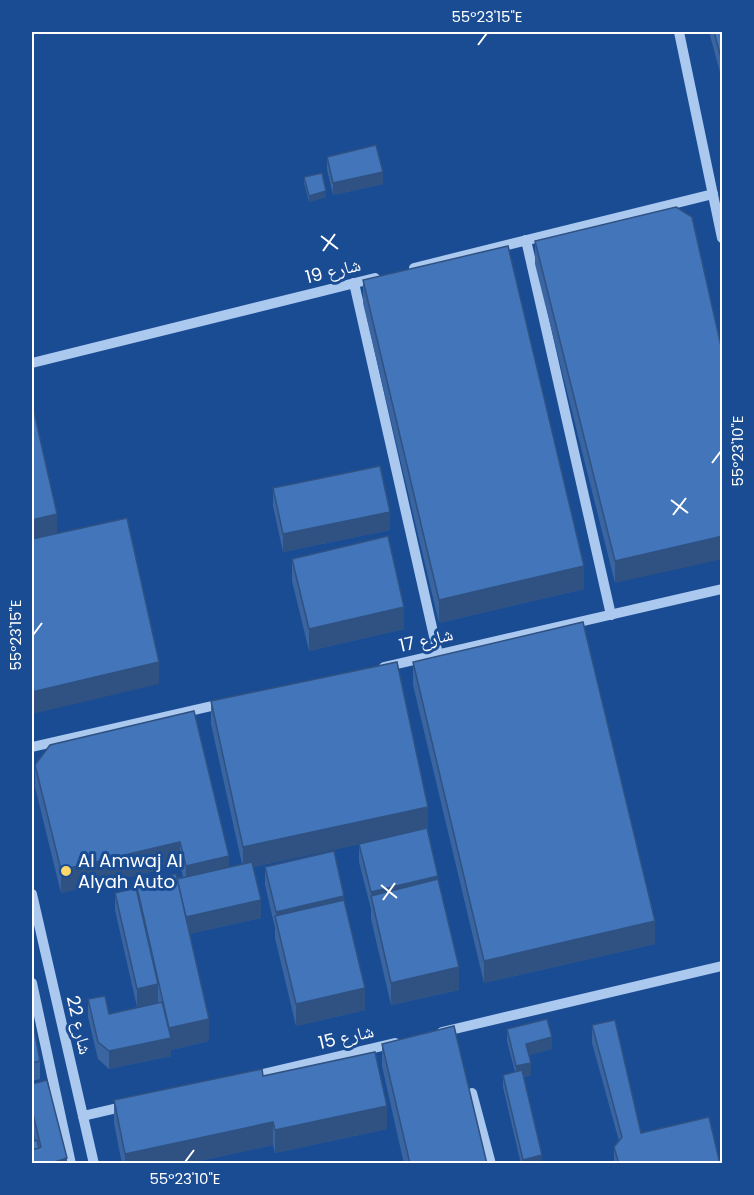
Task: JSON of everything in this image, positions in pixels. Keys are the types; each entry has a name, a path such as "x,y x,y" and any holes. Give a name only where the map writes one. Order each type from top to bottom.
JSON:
{"street":[{"path":"679,32 723,238"},
{"path":"400,272 713,194"},
{"path":"526,240 611,615"},
{"name":"شارع 19","path":"32,363 388,275"},
{"path":"354,283 438,654"},
{"name":"شارع 17","path":"368,670 723,589"},
{"path":"32,747 240,699"},
{"name":"شارع 22","path":"32,894 94,1164"},
{"path":"432,1034 723,966"},
{"name":"شارع 22","path":"32,983 71,1164"},
{"name":"شارع 15","path":"234,1080 408,1040"},
{"path":"472,1093 491,1164"},
{"path":"83,1116 141,1102"}],"building":[{"path":"714,32 723,32 723,65"},
{"path":"376,145 383,172 333,183 327,157"},
{"path":"322,173 326,191 309,196 304,177"},
{"path":"676,207 692,217 723,355 723,536 615,561 535,241"},
{"path":"508,246 584,566 439,600 363,280"},
{"path":"32,403 57,514 32,520"},
{"path":"380,466 390,512 283,534 273,488"},
{"path":"127,518 159,662 32,692 32,539"},
{"path":"388,536 404,607 309,629 292,559"},
{"path":"583,622 655,921 484,961 413,662"},
{"path":"397,662 428,807 243,847 211,701"},
{"path":"194,711 229,856 186,866 180,842 61,870 35,765 50,745"},
{"path":"427,828 438,876 371,892 359,844"},
{"path":"334,851 344,896 276,912 265,867"},
{"path":"252,862 261,900 186,917 177,879"},
{"path":"176,874 209,1019 169,1028 136,883"},
{"path":"438,879 459,967 391,983 371,896"},
{"path":"136,888 158,984 137,989 115,893"},
{"path":"344,900 365,988 296,1004 275,916"},
{"path":"105,996 109,1014 162,1002 171,1038 109,1051 98,1042 88,999"},
{"path":"32,1018 40,1061 32,1063"},
{"path":"547,1019 552,1037 526,1044 531,1063 516,1066 507,1029"},
{"path":"615,1020 641,1133 709,1117 720,1164 619,1164 614,1147 622,1137 592,1025"},
{"path":"454,1026 487,1164 410,1164 382,1044"},
{"path":"375,1052 387,1106 275,1130 273,1122 125,1154 114,1100 262,1069 263,1076"},
{"path":"522,1070 542,1155 523,1160 503,1075"},
{"path":"47,1080 67,1158 48,1164 32,1164 32,1150 41,1147 32,1110 32,1084"},
{"path":"37,1140 39,1148 32,1150 32,1142"}],"place":[{"name":"Al Amwaj Al Alyah Auto","path":"66,871"}]}
